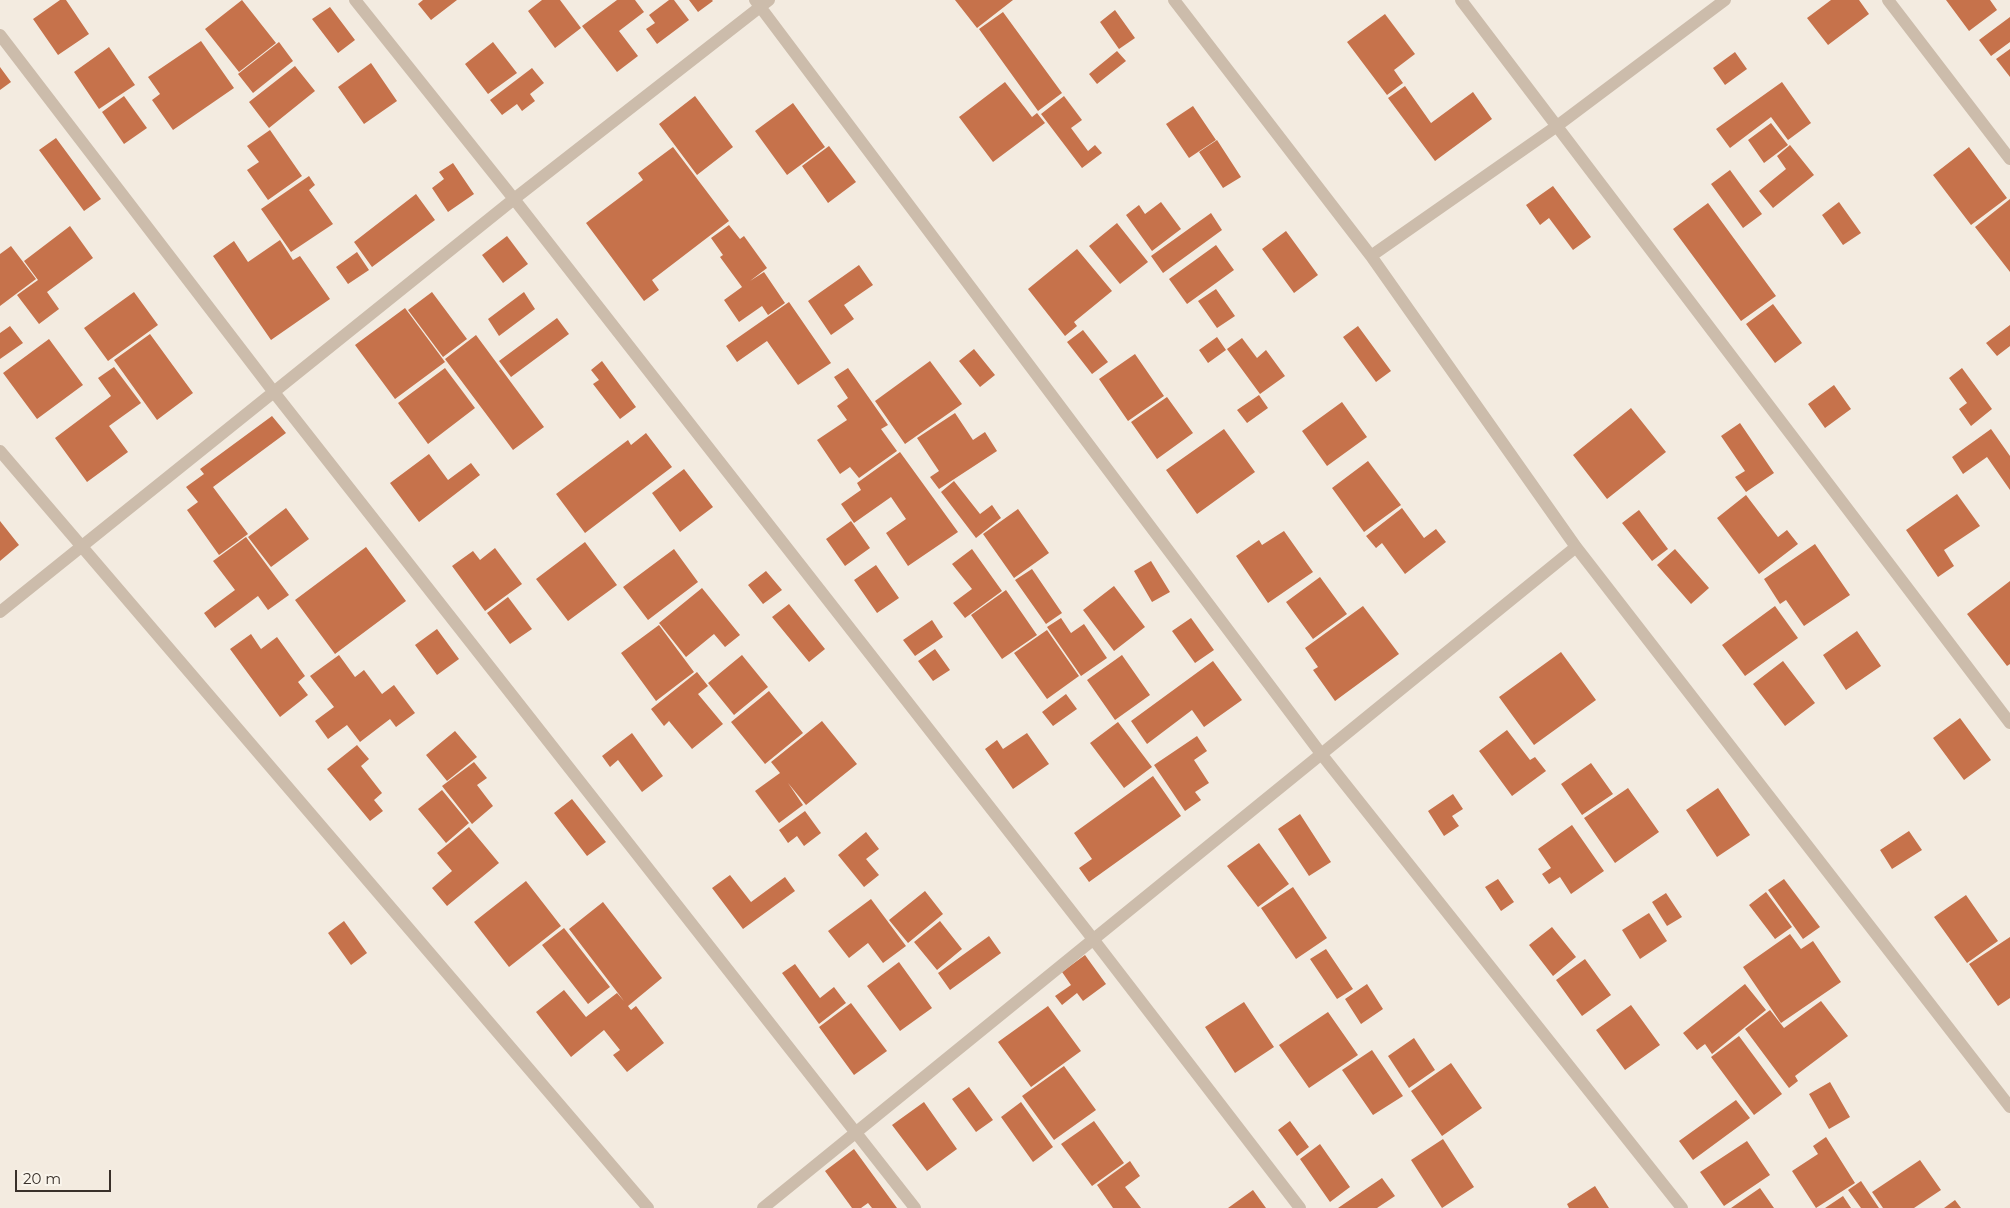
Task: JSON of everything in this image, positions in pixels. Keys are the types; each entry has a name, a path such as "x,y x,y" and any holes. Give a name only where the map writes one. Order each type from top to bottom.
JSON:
{"street":[{"path":"355,0 514,199 1093,939 1300,1208"},
{"path":"1174,0 1371,256 1576,546 2010,1107"},
{"path":"1461,0 2010,723"},
{"path":"1371,256 1557,126 1725,0"},
{"path":"1888,0 2010,159"},
{"path":"0,612 273,391 761,2 1322,756 1682,1208"},
{"path":"0,35 273,391 915,1208"},
{"path":"0,451 648,1208"},
{"path":"763,1208 1093,939 1322,756 1576,546"}],"building":[{"path":"60,0 66,0 89,34 58,55 33,19"},
{"path":"242,0 276,43 239,72 205,29"},
{"path":"423,0 457,0 431,20 418,4"},
{"path":"542,0 560,0 581,28 555,48 528,11"},
{"path":"617,0 635,0 644,12 619,31 638,56 617,72 582,26"},
{"path":"669,0 674,0 689,20 657,44 646,29 655,23 649,15"},
{"path":"689,0 712,0 713,1 698,12"},
{"path":"955,0 1013,0 977,28"},
{"path":"1831,0 1859,0 1869,14 1828,45 1807,18"},
{"path":"1946,0 1990,0 1997,10 1969,31"},
{"path":"330,7 355,40 338,53 312,19"},
{"path":"1115,10 1135,38 1119,49 1100,22"},
{"path":"1003,12 1062,93 1038,111 979,29"},
{"path":"1385,14 1415,54 1394,70 1403,83 1387,95 1347,42"},
{"path":"2010,17 2010,42 1991,56 1979,40"},
{"path":"201,41 234,88 173,130 152,100 160,94 148,77"},
{"path":"279,42 293,61 253,93 238,74"},
{"path":"493,42 517,73 488,94 465,64"},
{"path":"109,47 135,85 99,109 74,72"},
{"path":"2010,49 2010,77 1996,59"},
{"path":"1117,51 1126,61 1097,84 1089,74"},
{"path":"1735,52 1747,69 1725,85 1713,68"},
{"path":"371,63 397,101 364,124 338,87"},
{"path":"295,66 315,91 269,128 249,102"},
{"path":"0,67 11,82 0,90"},
{"path":"532,68 544,83 530,94 535,101 522,111 517,104 502,115 490,100"},
{"path":"1005,82 1032,117 1037,113 1045,123 993,162 959,117"},
{"path":"1782,82 1811,123 1788,140 1771,117 1730,148 1716,129"},
{"path":"1405,86 1431,123 1473,92 1492,119 1435,161 1388,98"},
{"path":"124,96 147,128 124,144 102,112"},
{"path":"695,96 733,147 697,175 659,124"},
{"path":"1064,96 1082,120 1071,128 1088,151 1095,145 1102,153 1082,168 1041,114"},
{"path":"793,103 825,147 787,175 755,131"},
{"path":"1193,106 1216,140 1189,158 1166,124"},
{"path":"1771,123 1788,145 1764,163 1748,140"},
{"path":"270,130 302,176 268,200 247,170 259,162 247,146"},
{"path":"56,138 101,199 84,211 39,150"},
{"path":"1217,140 1241,177 1223,188 1199,152"},
{"path":"1790,145 1814,175 1773,208 1759,191 1786,169 1777,156"},
{"path":"829,146 856,182 828,203 802,166"},
{"path":"673,147 729,221 652,280 659,290 644,301 586,223 643,180 638,173"},
{"path":"1969,147 2007,198 1971,225 1933,175"},
{"path":"453,163 474,194 448,212 432,188 444,179 439,172"},
{"path":"1730,170 1762,214 1743,228 1711,184"},
{"path":"309,176 315,185 309,190 333,224 291,252 261,209"},
{"path":"1553,186 1591,237 1573,250 1549,218 1540,225 1526,205"},
{"path":"416,194 435,220 372,267 354,242"},
{"path":"2010,199 2010,272 1975,227"},
{"path":"1161,202 1181,229 1152,251 1126,215 1139,205 1145,214"},
{"path":"1839,202 1861,233 1843,245 1822,215"},
{"path":"1708,203 1776,296 1741,321 1673,229"},
{"path":"1211,213 1222,230 1163,273 1151,256"},
{"path":"1117,223 1148,262 1120,284 1089,246"},
{"path":"729,225 740,239 744,236 767,268 750,281 764,272 785,303 768,315 762,306 739,322 724,300 742,287 720,257 723,255 711,238"},
{"path":"70,226 93,258 47,292 59,309 39,324 17,295 38,280 24,261"},
{"path":"1286,231 1318,275 1294,293 1262,249"},
{"path":"507,236 528,264 503,283 482,255"},
{"path":"280,240 293,260 300,256 330,299 271,340 213,256 234,241 248,262"},
{"path":"1216,245 1234,270 1187,304 1169,279"},
{"path":"11,246 36,279 0,306 0,254"},
{"path":"1077,249 1112,291 1074,322 1077,326 1065,336 1028,289"},
{"path":"357,252 369,270 348,284 336,267"},
{"path":"859,265 873,285 844,305 854,319 831,335 808,301"},
{"path":"1216,289 1235,316 1217,328 1198,301"},
{"path":"134,292 158,325 108,361 84,328"},
{"path":"432,292 467,339 443,357 408,310"},
{"path":"524,292 535,309 499,336 488,319"},
{"path":"789,302 831,363 798,385 767,341 737,362 726,346"},
{"path":"1773,304 1802,343 1775,363 1746,324"},
{"path":"405,308 445,362 395,399 355,345"},
{"path":"557,318 569,334 511,377 499,361"},
{"path":"2010,325 2010,346 1997,356 1986,343"},
{"path":"10,326 23,343 0,359 0,333"},
{"path":"1358,326 1391,371 1376,382 1343,337"},
{"path":"1083,330 1108,362 1092,374 1067,342"},
{"path":"150,334 193,393 157,420 114,360"},
{"path":"476,335 544,427 513,450 445,359"},
{"path":"1217,337 1226,350 1208,363 1199,350"},
{"path":"1242,338 1257,358 1266,350 1285,376 1260,394 1227,349"},
{"path":"49,339 83,385 37,419 3,373"},
{"path":"974,349 995,375 980,387 959,361"},
{"path":"1135,354 1164,396 1128,421 1099,379"},
{"path":"602,361 636,407 620,419 593,384 599,380 591,370"},
{"path":"930,361 962,404 905,444 875,401"},
{"path":"114,367 141,403 109,426 128,452 87,482 55,438 111,396 98,378"},
{"path":"445,368 475,408 428,444 398,403"},
{"path":"848,368 888,425 881,429 897,451 859,478 850,467 840,474 817,440 847,420 837,406 848,398 834,377"},
{"path":"1962,368 1992,409 1971,426 1959,409 1967,403 1949,378"},
{"path":"1834,385 1851,409 1825,428 1808,404"},
{"path":"1259,395 1268,408 1247,423 1237,410"},
{"path":"1167,397 1193,433 1157,459 1131,422"},
{"path":"1342,402 1367,437 1327,466 1302,431"},
{"path":"1631,408 1666,452 1607,499 1573,455"},
{"path":"955,413 973,440 985,432 997,451 939,489 930,477 939,471 917,438"},
{"path":"272,416 286,433 213,487 248,534 219,555 187,510 198,502 186,487 204,474 200,469"},
{"path":"1740,423 1774,473 1746,492 1735,477 1745,471 1721,436"},
{"path":"1224,429 1255,472 1197,514 1166,470"},
{"path":"1991,429 2010,456 2010,490 1987,457 1963,474 1952,457"},
{"path":"646,433 672,467 585,533 556,494 628,440 631,445"},
{"path":"900,452 958,532 908,566 886,533 906,519 891,497 854,523 841,504 861,490 857,483"},
{"path":"429,454 448,480 471,463 480,475 419,522 390,483"},
{"path":"1368,461 1401,505 1364,532 1332,488"},
{"path":"684,469 713,507 680,532 652,493"},
{"path":"954,481 980,514 992,505 1001,518 976,538 941,492"},
{"path":"1957,494 1980,526 1944,550 1954,566 1938,577 1906,530"},
{"path":"1746,495 1778,537 1787,530 1798,544 1759,574 1717,518"},
{"path":"286,508 309,539 271,567 248,537"},
{"path":"1402,508 1424,538 1436,529 1446,542 1405,574 1382,543 1376,548 1366,536"},
{"path":"1018,509 1049,553 1014,578 983,534"},
{"path":"1639,510 1668,549 1652,561 1622,523"},
{"path":"0,521 19,545 0,561"},
{"path":"851,521 870,548 845,566 826,539"},
{"path":"1284,531 1313,572 1268,603 1236,556 1259,540 1262,545"},
{"path":"246,537 289,595 268,610 258,596 215,628 204,613 235,590 213,561"},
{"path":"585,542 617,585 568,621 536,579"},
{"path":"1815,544 1850,595 1804,626 1786,600 1780,604 1764,579"},
{"path":"366,547 406,601 335,654 295,600"},
{"path":"495,548 522,584 485,611 452,566 473,551 480,560"},
{"path":"674,549 698,582 648,620 623,587"},
{"path":"972,549 1002,591 965,618 953,603 972,589 952,564"},
{"path":"1675,549 1709,588 1691,604 1657,565"},
{"path":"1151,561 1170,592 1152,602 1134,571"},
{"path":"876,565 899,598 877,613 854,580"},
{"path":"1032,569 1062,613 1046,624 1015,580"},
{"path":"766,571 782,590 763,604 748,585"},
{"path":"1320,577 1347,614 1313,639 1286,602"},
{"path":"2010,581 2010,664 2007,666 1967,614"},
{"path":"1114,586 1145,627 1114,651 1083,610"},
{"path":"702,588 740,635 725,647 714,634 686,657 659,623"},
{"path":"1006,590 1037,635 1002,659 971,615"},
{"path":"508,597 532,629 510,644 487,613"},
{"path":"789,604 825,649 809,662 772,617"},
{"path":"1363,606 1399,654 1335,701 1313,670 1318,667 1305,648"},
{"path":"1775,606 1798,638 1745,676 1722,645"},
{"path":"1061,618 1071,633 1084,624 1107,658 1081,676 1047,627"},
{"path":"1191,618 1214,650 1195,663 1172,631"},
{"path":"932,620 943,637 915,656 903,640"},
{"path":"659,625 694,672 656,701 621,653"},
{"path":"437,629 459,659 437,675 415,645"},
{"path":"1047,630 1079,676 1047,699 1014,653"},
{"path":"1857,631 1881,666 1846,690 1823,655"},
{"path":"251,634 261,649 277,637 305,676 298,682 308,695 280,717 230,649"},
{"path":"935,649 950,670 933,681 918,661"},
{"path":"1561,652 1596,700 1534,745 1499,697"},
{"path":"339,655 355,677 364,670 382,694 394,685 415,713 396,727 390,719 360,742 347,725 328,739 315,721 334,707 310,676"},
{"path":"742,655 768,687 734,715 708,683"},
{"path":"1122,655 1150,695 1115,720 1087,680"},
{"path":"1213,661 1242,700 1204,727 1192,710 1147,744 1131,721"},
{"path":"1783,661 1815,703 1785,726 1753,684"},
{"path":"697,672 708,686 698,694 723,724 692,749 669,721 664,726 651,709"},
{"path":"769,691 803,733 765,764 731,722"},
{"path":"1066,694 1077,709 1053,726 1042,712"},
{"path":"1960,718 1991,760 1964,780 1933,738"},
{"path":"822,721 857,764 806,805 788,783 803,805 779,823 755,791 780,773 771,762"},
{"path":"1118,722 1152,767 1124,788 1090,743"},
{"path":"1507,730 1530,760 1535,757 1546,771 1512,796 1479,751"},
{"path":"455,731 477,757 447,781 426,755"},
{"path":"632,733 663,776 642,792 618,760 610,767 602,756"},
{"path":"1027,733 1049,764 1013,789 985,749 997,740 1003,749"},
{"path":"1197,736 1207,751 1194,760 1209,783 1195,792 1201,800 1185,811 1154,765"},
{"path":"357,745 369,759 361,766 382,793 374,800 383,811 370,821 327,769"},
{"path":"474,762 487,778 477,785 493,806 472,824 442,786"},
{"path":"1591,763 1613,794 1582,815 1561,784"},
{"path":"1153,776 1181,816 1089,882 1079,868 1092,859 1074,833"},
{"path":"1628,788 1659,832 1615,863 1584,818"},
{"path":"1718,788 1750,835 1717,857 1686,810"},
{"path":"442,790 469,823 446,843 418,809"},
{"path":"1453,794 1463,809 1452,816 1459,826 1444,836 1428,811"},
{"path":"572,799 606,842 587,856 554,813"},
{"path":"805,811 821,833 804,846 797,836 788,843 779,830"},
{"path":"1300,814 1331,862 1309,876 1278,829"},
{"path":"1572,825 1604,871 1571,894 1560,877 1549,884 1542,874 1551,868 1538,849"},
{"path":"469,827 499,863 447,906 432,888 452,871 437,853"},
{"path":"1909,831 1922,850 1892,869 1880,850"},
{"path":"866,832 879,849 866,859 879,875 864,887 838,855"},
{"path":"1259,843 1289,884 1258,907 1227,866"},
{"path":"730,875 751,902 785,877 795,891 743,929 712,888"},
{"path":"1498,879 1514,902 1501,911 1485,887"},
{"path":"1784,879 1820,927 1803,939 1768,890"},
{"path":"526,881 561,926 509,967 474,922"},
{"path":"1293,887 1327,938 1296,959 1261,908"},
{"path":"925,891 943,914 908,943 889,920"},
{"path":"1766,892 1792,927 1775,939 1749,905"},
{"path":"1666,893 1682,917 1667,926 1652,902"},
{"path":"1966,895 1998,941 1967,963 1934,917"},
{"path":"871,899 906,946 883,963 868,943 849,958 828,931"},
{"path":"603,902 662,978 628,1006 631,1010 636,1006 664,1043 627,1072 613,1055 620,1050 604,1030 571,1057 536,1012 564,990 586,1017 617,993 624,1001 569,929"},
{"path":"1649,913 1667,941 1640,959 1622,930"},
{"path":"344,921 367,953 351,965 328,933"},
{"path":"940,921 962,949 937,970 914,942"},
{"path":"1552,927 1576,957 1553,976 1529,945"},
{"path":"564,928 610,987 588,1004 542,945"},
{"path":"1790,934 1801,949 1813,941 1841,982 1781,1023 1743,967"},
{"path":"989,936 1001,953 950,990 938,973"},
{"path":"2010,937 2010,998 1998,1006 1969,964"},
{"path":"1326,949 1353,989 1337,999 1310,959"},
{"path":"1085,955 1106,984 1083,1001 1077,993 1062,1005 1055,996 1071,985 1062,972"},
{"path":"1585,959 1611,995 1582,1016 1556,980"},
{"path":"899,962 932,1008 900,1031 867,986"},
{"path":"795,964 820,998 834,987 846,1003 819,1024 782,973"},
{"path":"1367,984 1383,1009 1361,1024 1345,999"},
{"path":"1745,984 1766,1010 1712,1054 1705,1044 1697,1050 1683,1033"},
{"path":"1821,1001 1848,1036 1795,1076 1798,1081 1789,1088 1745,1029 1770,1010 1784,1028"},
{"path":"1244,1002 1274,1047 1235,1073 1205,1027"},
{"path":"851,1003 887,1051 854,1075 819,1027"},
{"path":"1631,1005 1660,1045 1625,1070 1596,1030"},
{"path":"1048,1006 1081,1051 1031,1087 998,1042"},
{"path":"1328,1012 1358,1055 1309,1088 1279,1045"},
{"path":"1739,1036 1782,1094 1754,1115 1711,1057"},
{"path":"1414,1038 1435,1070 1409,1088 1388,1056"},
{"path":"1372,1050 1403,1096 1373,1115 1342,1070"},
{"path":"1451,1063 1482,1108 1442,1136 1411,1091"},
{"path":"1064,1066 1096,1110 1054,1140 1022,1096"},
{"path":"1830,1082 1850,1117 1829,1129 1809,1094"},
{"path":"969,1087 993,1120 976,1132 952,1099"},
{"path":"1736,1100 1750,1118 1693,1160 1679,1141"},
{"path":"924,1102 957,1149 927,1171 892,1125"},
{"path":"1021,1102 1053,1147 1033,1162 1001,1117"},
{"path":"1094,1121 1124,1163 1092,1186 1061,1144"},
{"path":"1290,1121 1309,1147 1297,1156 1278,1130"},
{"path":"1826,1137 1855,1183 1816,1208 1792,1171 1818,1154 1813,1146"},
{"path":"1443,1139 1474,1187 1442,1208 1411,1160"},
{"path":"1747,1141 1770,1175 1724,1206 1700,1172"},
{"path":"1320,1144 1350,1187 1330,1202 1300,1159"},
{"path":"854,1149 897,1208 872,1208 868,1203 861,1208 852,1208 825,1171"},
{"path":"1920,1160 1941,1190 1914,1208 1883,1208 1872,1192"},
{"path":"1130,1161 1140,1176 1125,1187 1141,1208 1113,1208 1097,1185"},
{"path":"1382,1178 1395,1196 1377,1208 1338,1208"},
{"path":"1861,1181 1879,1208 1861,1208 1848,1190"},
{"path":"1595,1186 1609,1208 1569,1208 1567,1204"},
{"path":"1760,1188 1774,1208 1731,1208"},
{"path":"1253,1190 1266,1208 1228,1208"},
{"path":"1843,1196 1851,1208 1825,1208"},
{"path":"1955,1200 1961,1208 1944,1208"}]}
